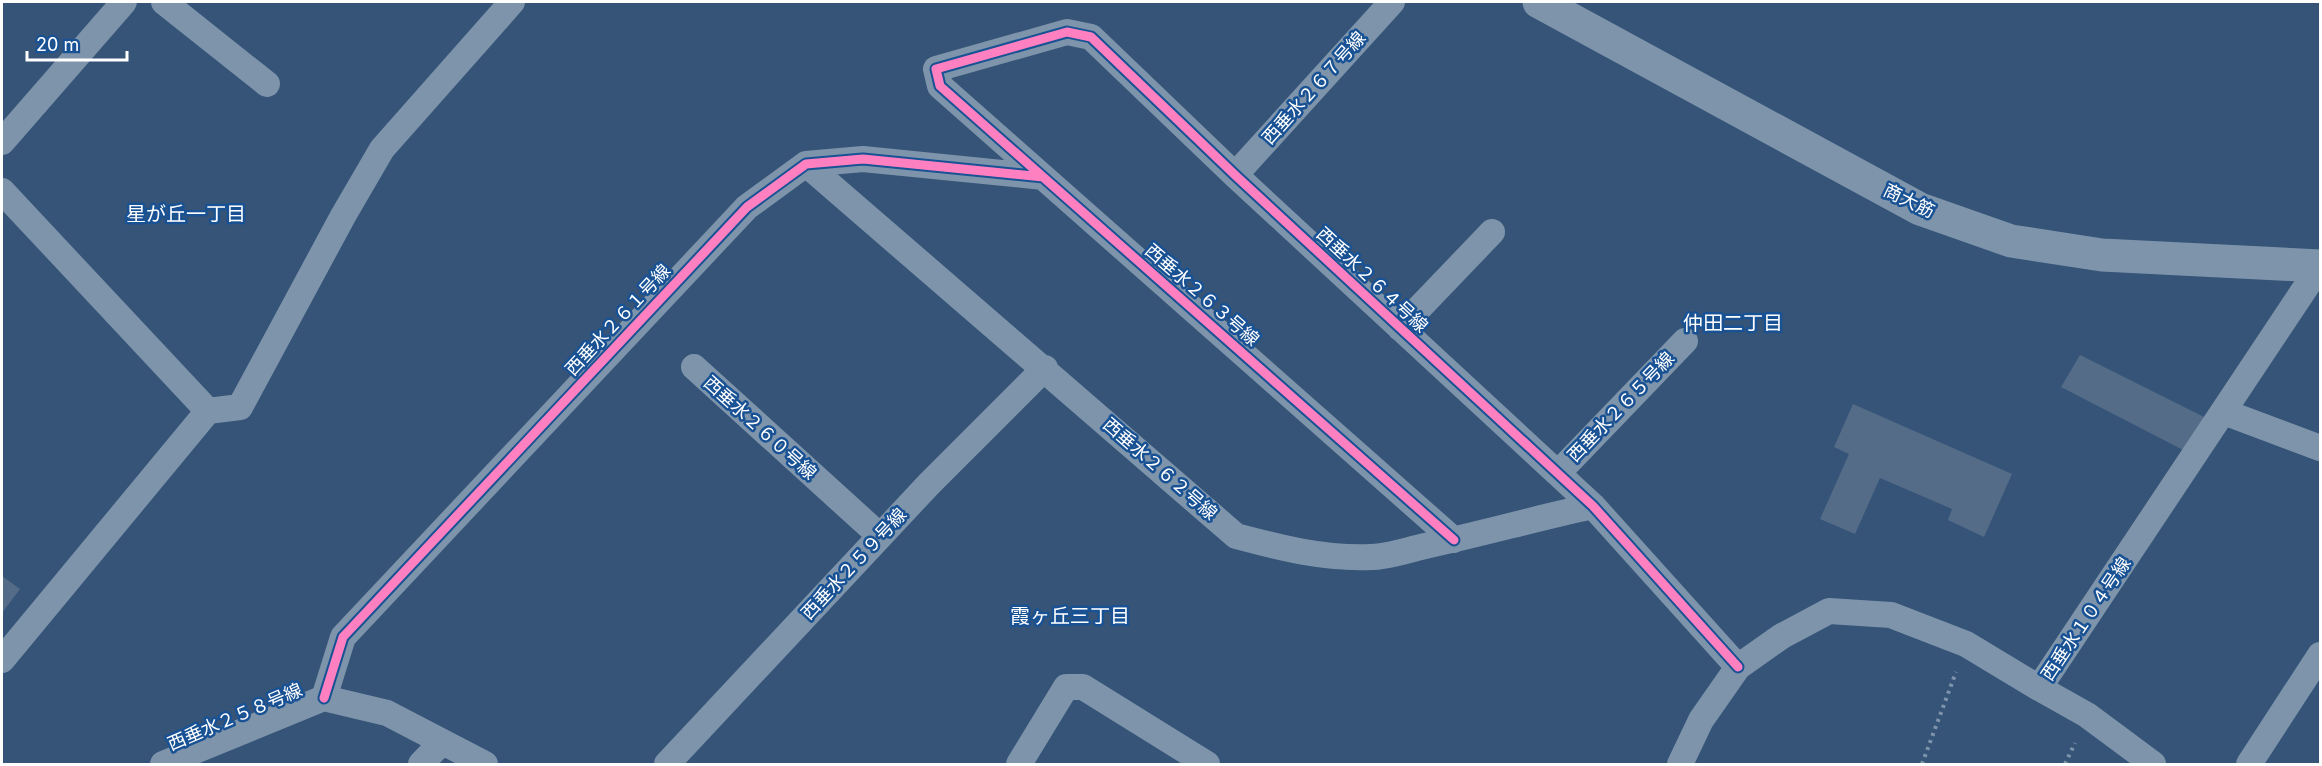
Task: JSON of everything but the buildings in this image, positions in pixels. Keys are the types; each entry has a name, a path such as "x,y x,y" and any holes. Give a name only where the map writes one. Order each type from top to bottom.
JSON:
{"street":[{"path":"2,142 124,2"},
{"path":"164,2 267,84"},
{"path":"2,660 208,411 240,407 342,216 382,149 512,2"},
{"name":"西垂水２６７号線","path":"1235,175 1392,2"},
{"name":"商大筋","path":"1539,2 1920,209 2011,241 2102,255 2320,266"},
{"name":"西垂水２６４号線","path":"936,69 1067,32 1092,37 1235,175 1593,506 1738,667"},
{"name":"西垂水２６３号線","path":"936,69 940,86 1454,540"},
{"path":"806,164 863,159 1043,177"},
{"name":"西垂水２６２号線","path":"806,164 1045,368 1236,536 1287,550 1324,556 1373,557 1593,506"},
{"name":"西垂水２６１号線","path":"324,698 343,637 747,207 806,164"},
{"path":"2,191 208,411"},
{"path":"1400,328 1492,232"},
{"name":"西垂水１０４号線","path":"1680,765 1701,720 1738,667 1782,636 1829,611 1891,615 1966,644 2039,688 2320,266"},
{"name":"西垂水２６５号線","path":"1558,473 1685,341"},
{"name":"西垂水２６０号線","path":"694,367 880,536"},
{"name":"西垂水２５９号線","path":"667,765 880,536 1045,368"},
{"path":"2224,412 2320,448"},
{"path":"2249,765 2320,655"},
{"path":"1019,765 1066,687 1083,687 1207,765"},
{"path":"2039,688 2087,715 2152,765"},
{"name":"西垂水２５８号線","path":"163,765 324,698 387,713 484,765"},
{"path":"421,765 441,743"}],"path":[{"path":"1922,765 1966,644"}],"cycle path":[{"path":"1454,540 940,86 936,69 1067,32 1091,37 1235,175 1593,506 1738,667"},
{"path":"324,698 343,637 747,207 806,164 863,159 1043,177"}],"district":[{"name":"星が丘一丁目","path":"186,214"},
{"name":"仲田二丁目","path":"1733,323"},
{"name":"霞ヶ丘三丁目","path":"1070,616"}]}
